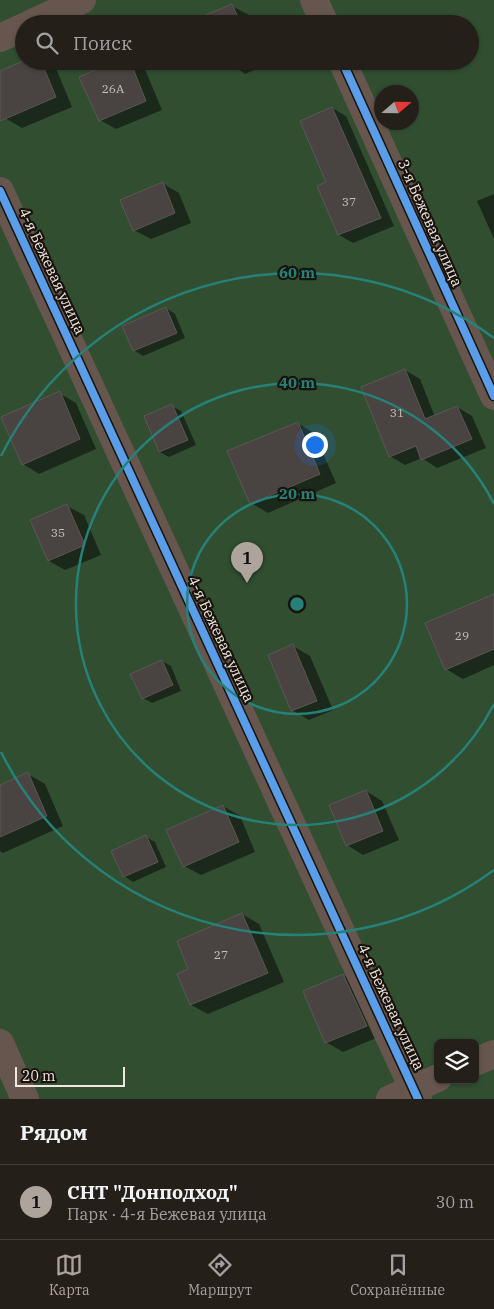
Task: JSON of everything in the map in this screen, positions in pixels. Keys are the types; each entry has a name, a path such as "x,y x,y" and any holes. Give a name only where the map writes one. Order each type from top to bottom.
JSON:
{"street":[{"path":"50,15 82,0"},
{"path":"314,0 321,15"},
{"path":"0,38 15,31"},
{"name":"3-я Бежевая улица","path":"346,70 494,396"},
{"name":"4-я Бежевая улица","path":"0,191 407,1096"},
{"path":"0,1043 25,1099"},
{"path":"479,1060 494,1054"},
{"path":"407,1096 434,1080"}],"green space":[{"path":"0,0 494,0 494,1099 0,1099"}],"building":[{"path":"232,4 237,15 206,15"},
{"path":"15,64 15,70 45,70 56,97 0,121 0,71"},
{"path":"95,70 134,70 146,101 99,121 79,77"},
{"path":"332,107 381,218 338,235 317,186 326,182 300,121"},
{"path":"163,182 175,213 133,231 120,200"},
{"path":"166,307 177,333 133,351 122,326"},
{"path":"405,369 425,419 457,406 472,439 421,460 416,446 389,457 361,387"},
{"path":"60,391 80,439 22,465 1,417"},
{"path":"172,404 188,440 159,452 144,416"},
{"path":"298,422 320,474 250,504 227,451"},
{"path":"67,504 85,545 48,561 30,520"},
{"path":"494,594 494,649 445,670 425,623"},
{"path":"293,644 317,701 291,711 268,655"},
{"path":"162,660 173,685 142,699 130,674"},
{"path":"28,772 47,816 0,837 0,785"},
{"path":"366,790 383,831 346,846 329,805"},
{"path":"223,805 239,842 183,867 166,830"},
{"path":"146,835 158,862 123,877 111,851"},
{"path":"242,913 268,973 190,1005 177,974 188,969 177,941"},
{"path":"343,974 367,1026 325,1043 303,991"}],"cycle path":[{"path":"346,70 494,396"},
{"path":"0,191 418,1099"}],"place":[{"name":"СНТ \"Донподход\"","path":"247,583"}]}
